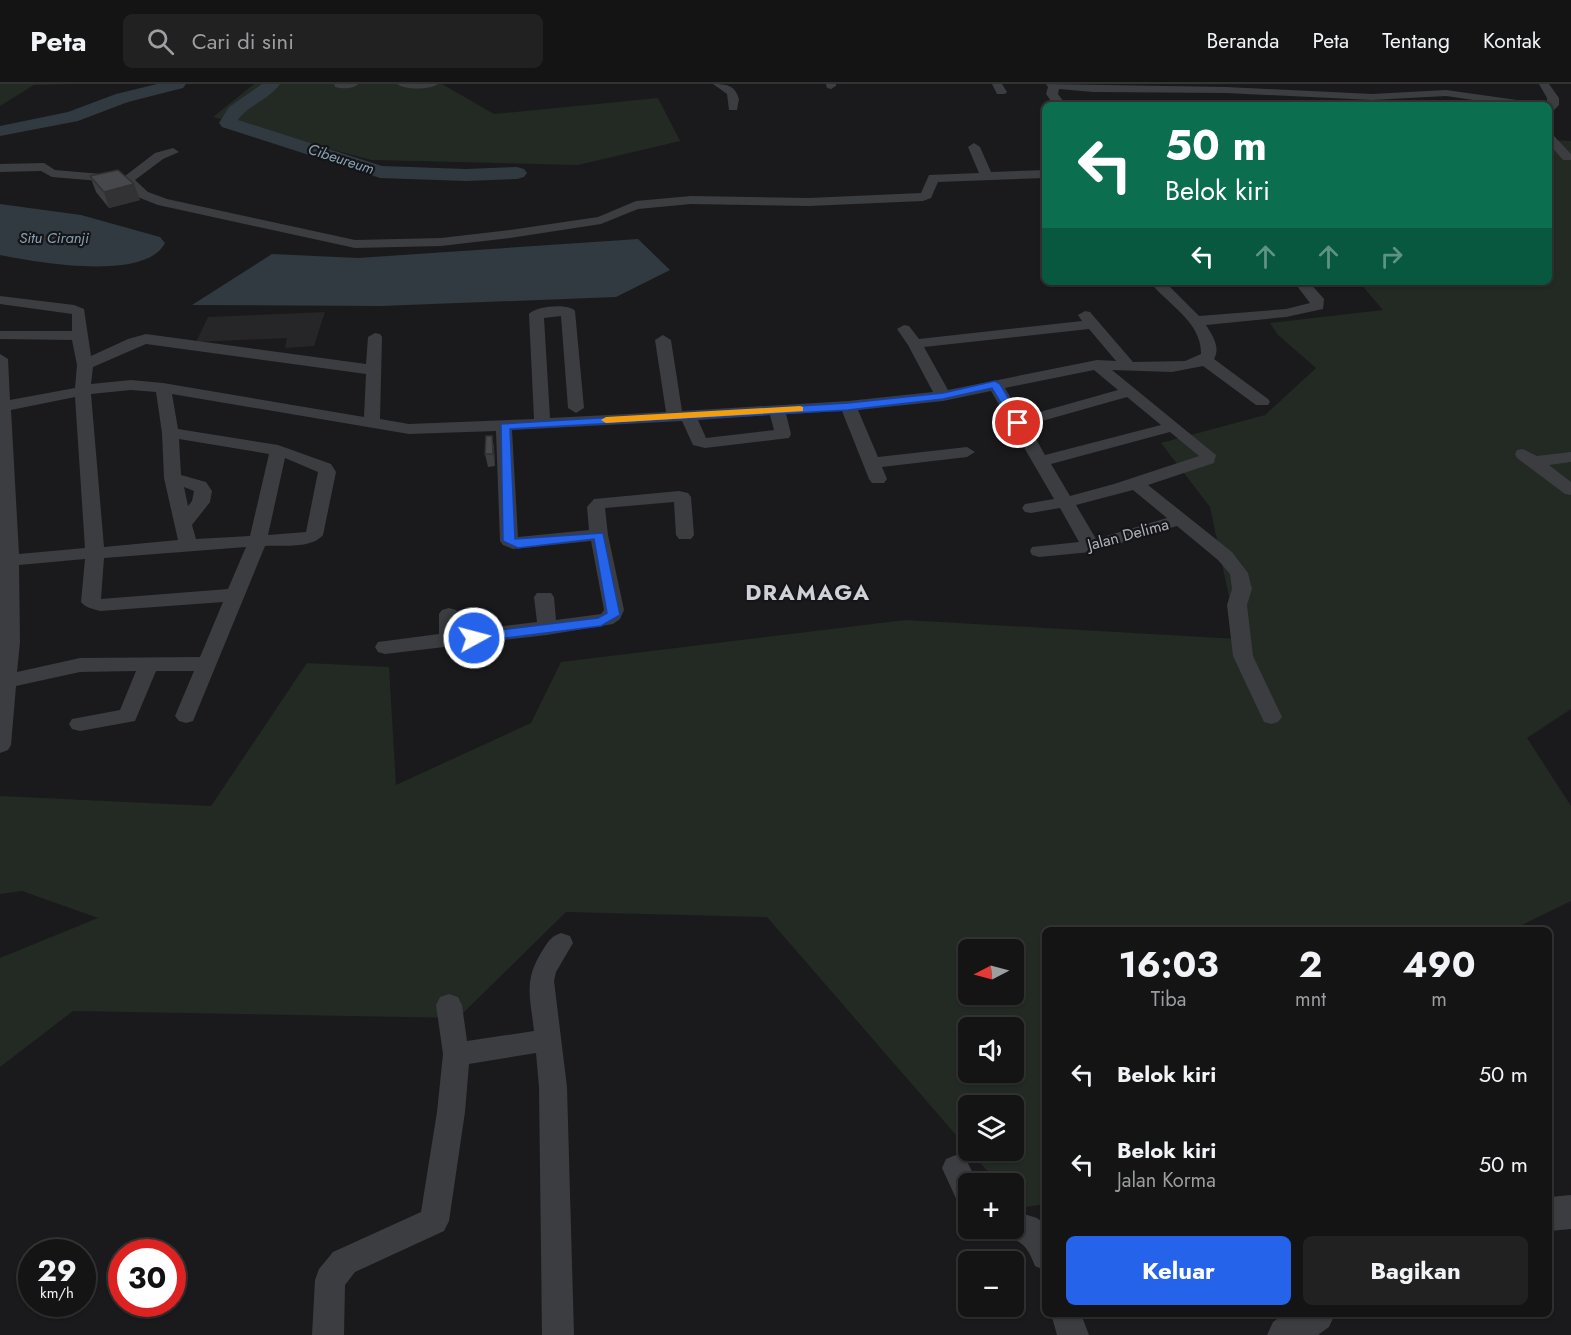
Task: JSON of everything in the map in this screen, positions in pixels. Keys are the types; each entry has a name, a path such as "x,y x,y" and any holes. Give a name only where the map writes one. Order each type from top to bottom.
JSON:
{"street":[{"path":"339,85 352,84"},
{"path":"402,84 433,84"},
{"path":"718,84 732,92 735,98 733,108"},
{"path":"1297,84 1306,93"},
{"path":"1544,84 1554,98 1553,109"},
{"path":"1058,102 1052,94 1052,85 1113,90 1306,93 1382,97 1446,93 1510,102"},
{"path":"1152,89 1156,102"},
{"path":"1113,90 1123,102"},
{"path":"1325,102 1336,95"},
{"path":"1552,140 1569,157"},
{"path":"974,147 987,176"},
{"path":"128,180 159,156 173,152"},
{"path":"1552,159 1569,157"},
{"path":"0,168 44,167 55,173 128,180 144,195 163,202 355,244 441,242 510,234 601,220 636,205 691,200 809,202 923,197 927,195 933,178 1042,174"},
{"path":"1,407 118,385 163,388 409,429 543,424 848,406 943,396 995,384 1097,366 1127,364 1169,368 1191,365 1205,360 1209,356 1210,346 1196,321 1160,285"},
{"path":"1196,321 1286,314 1318,306 1317,299 1304,285"},
{"path":"0,300 79,312 79,336 85,365 83,391 95,554 91,602 94,604 234,595"},
{"path":"543,424 536,314 568,311 576,408"},
{"path":"915,344 1088,319 1127,364"},
{"path":"904,329 915,344 943,396"},
{"path":"0,335 79,336"},
{"path":"372,423 375,337"},
{"path":"85,365 129,343 146,339 374,370"},
{"path":"663,340 682,415 699,441 705,443 783,434 777,410"},
{"path":"0,359 5,623 10,642 0,745"},
{"path":"1205,360 1262,402"},
{"path":"1031,508 1065,503 1136,484 1208,459 1208,455 1097,366"},
{"path":"995,384 1090,546"},
{"path":"163,388 170,433 173,478 188,545"},
{"path":"1018,423 1129,392"},
{"path":"848,406 878,479"},
{"path":"504,426 509,541 518,544 599,535"},
{"path":"1041,461 1172,427"},
{"path":"5,560 308,538 314,535 327,470 278,450 170,433"},
{"path":"186,716 258,540 278,450"},
{"path":"872,463 967,452"},
{"path":"1571,457 1528,458 1571,490"},
{"path":"173,478 200,486 203,491 201,502 183,525"},
{"path":"1136,484 1225,556 1239,573 1242,589 1237,605 1243,656 1271,717"},
{"path":"385,647 601,622 613,615 599,535 596,507 600,503 682,497 685,535"},
{"name":"Jalan Delima","path":"1039,551 1090,546 1180,520"},
{"path":"544,597 547,629"},
{"path":"449,614 448,633 462,639"},
{"path":"80,724 128,716 149,664"},
{"path":"7,681 80,665 206,664"},
{"path":"558,1335 553,1087 541,981 544,969 561,943"},
{"path":"328,1335 329,1285 334,1273 344,1262 434,1221 451,1112 456,1054 449,1005"},
{"path":"456,1054 533,1042 549,1042"},
{"path":"956,1168 958,1173"},
{"path":"1552,1214 1571,1212"},
{"path":"1024,1228 1030,1229 1042,1246"},
{"path":"1067,1317 1073,1335"},
{"path":"1287,1335 1312,1317"}],"shaded area":[{"path":"0,84 71,84 34,85 0,106"},
{"path":"254,84 442,84 494,114 658,98 680,141 578,165 371,160 213,117"},
{"path":"1552,140 1571,141 1571,709 1527,738 1571,806 1571,901 1518,927 1042,927 1042,1204 1024,1207 1024,1173 989,1173 979,1161 1024,1161 1024,1095 958,1095 958,1137 767,917 566,912 458,1018 73,1011 0,1067 0,958 98,918 22,891 0,894 0,796 211,806 307,663 389,667 396,785 531,723 561,662 905,620 1238,639 1210,507 1161,443 1265,415 1316,368 1278,335 1270,323 1383,310 1362,285 1552,285"},
{"path":"325,312 314,346 285,348 287,338 196,342 208,317"}],"water":[{"name":"Situ Ciranji","path":"0,204 81,215 160,237 165,243 154,255 136,262 113,266 62,265 0,255"},
{"path":"638,239 670,270 616,297 381,306 192,305 272,254 358,258"}],"building":[{"path":"118,170 134,184 104,192 90,176"},
{"path":"486,436 492,436 493,454 485,454"}],"waterway":[{"name":"Cibeureum","path":"0,131 72,117 122,98 177,84"},
{"name":"Cibeureum","path":"271,84 261,95 236,111 228,123 380,172 466,175 517,173"}],"slow traffic":[{"path":"606,420 800,409"}],"district":[{"name":"DRAMAGA","path":"808,592"}],"route":[{"path":"474,638 601,622 610,618 614,610 599,535 518,544 509,541 504,426 848,406 943,396 995,384 1018,423"}]}
